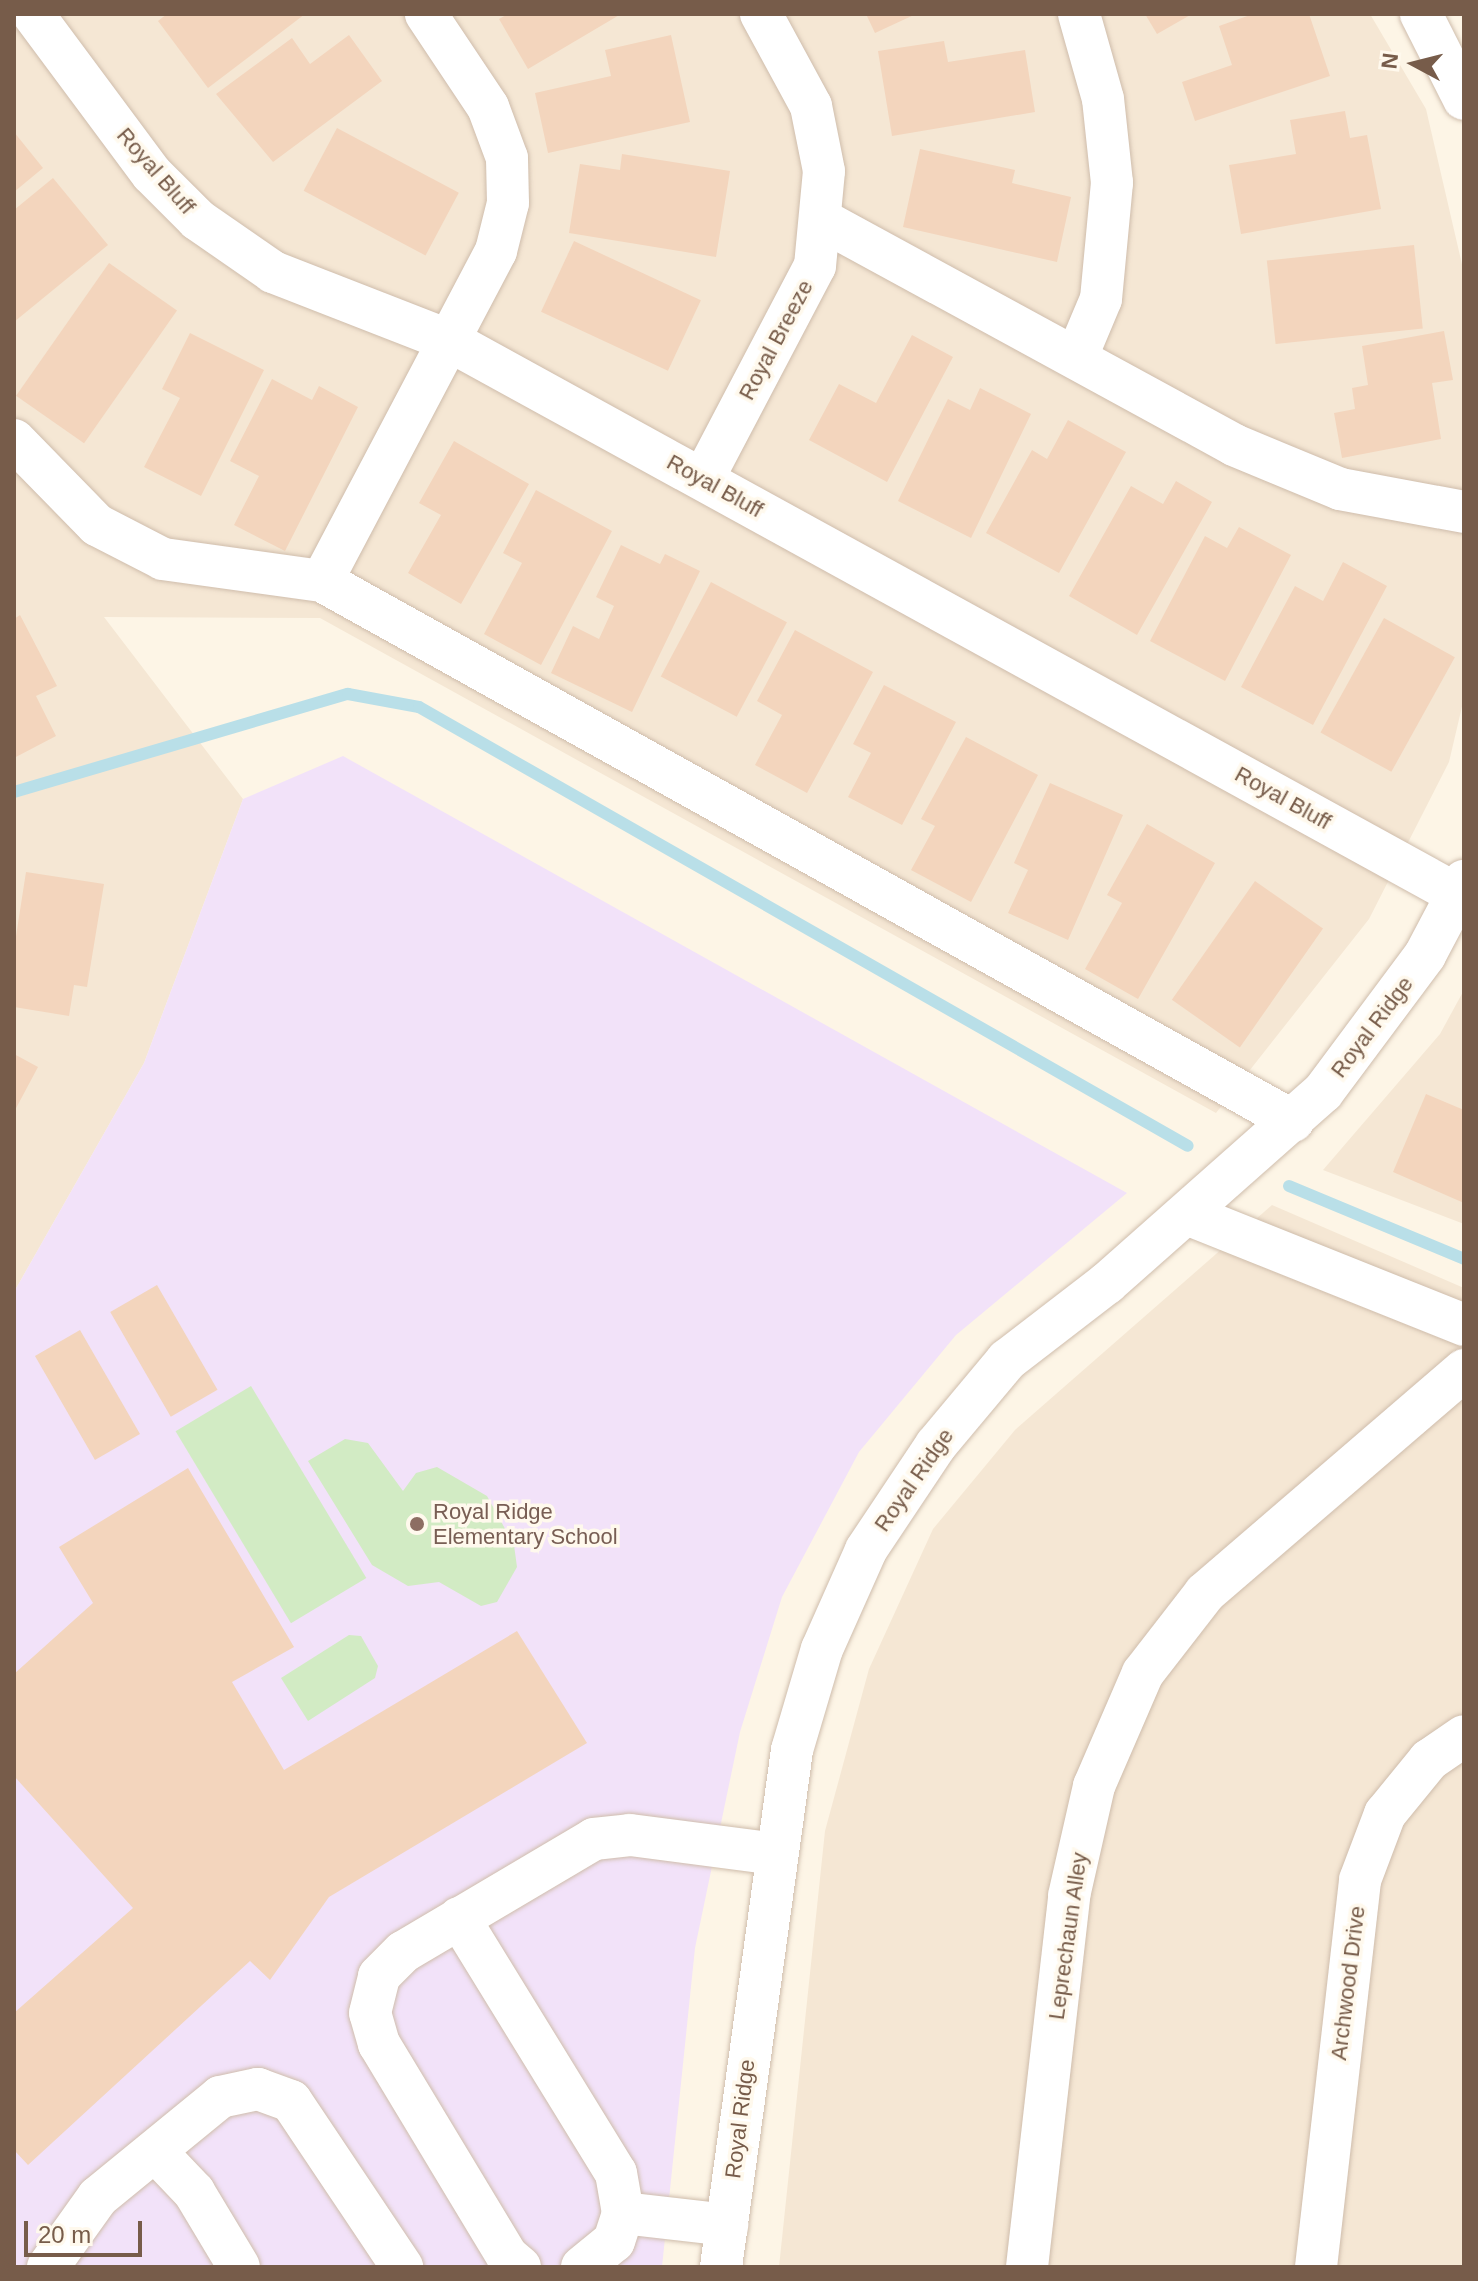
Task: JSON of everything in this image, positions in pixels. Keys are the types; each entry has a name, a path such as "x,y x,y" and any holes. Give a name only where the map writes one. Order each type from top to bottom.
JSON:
{"street":[{"name":"Royal Bluff","path":"33,14 152,174 210,229 273,272 314,292 450,341 1461,888"},
{"path":"322,581 496,251 508,203 507,158 488,107 426,14"},
{"name":"Royal Breeze","path":"703,479 815,266 824,171 811,106 761,14"},
{"path":"1077,356 1101,299 1112,183 1103,99 1079,14"},
{"path":"1421,14 1464,99"},
{"path":"820,219 1077,356 1234,445 1340,489 1464,512"},
{"path":"14,440 97,525 163,559 322,581 1293,1121"},
{"name":"Royal Ridge","path":"721,2267 792,1750 822,1649 866,1550 936,1445 1007,1360 1187,1214 1293,1121 1393,1001 1461,888"},
{"path":"1187,1214 1464,1325"},
{"name":"Leprechaun Alley","path":"1027,2267 1069,1896 1094,1786 1143,1673 1205,1593 1464,1370"},
{"name":"Archwood Drive","path":"1316,2267 1360,1880 1385,1814 1429,1760 1464,1736"},
{"path":"520,2267 507,2256 379,2044 370,2013 373,1990 388,1964 459,1918 605,1836 776,1854"},
{"path":"459,1918 616,2173 623,2213 614,2241 582,2267"},
{"path":"48,2267 98,2197 220,2097 258,2089 291,2101 402,2267"},
{"path":"155,2151 194,2192 239,2267"},
{"path":"623,2213 727,2225"}],"shaded area":[{"path":"14,14 1370,14 1426,109 1464,273 1464,698 1449,762 1369,919 1216,1113 320,618 104,617 243,799 144,1063 14,1292"},
{"name":"Royal Ridge Elementary School","path":"343,756 1127,1193 956,1335 859,1452 782,1597 740,1732 695,1948 662,2267 14,2267 14,1292 144,1063 243,799"},
{"path":"1464,990 1464,1224 1323,1170 1440,1034"},
{"path":"1272,1205 1464,1288 1464,2267 779,2267 825,1831 869,1669 933,1529 1015,1430"}],"green space":[{"path":"251,1386 366,1578 291,1623 176,1431"},
{"path":"345,1439 368,1443 403,1491 416,1473 437,1467 487,1496 514,1545 517,1567 497,1602 481,1606 439,1582 408,1586 372,1565 308,1461"},
{"path":"349,1635 361,1636 378,1666 375,1678 308,1721 281,1678"}],"building":[{"path":"167,14 305,14 208,88 158,21"},
{"path":"508,14 621,14 528,69 499,19"},
{"path":"866,14 916,14 875,33"},
{"path":"1145,14 1192,14 1157,34"},
{"path":"1253,14 1309,14 1330,76 1195,121 1182,82 1232,65 1219,26"},
{"path":"349,35 382,81 273,162 216,94 292,38 310,64"},
{"path":"671,35 690,122 548,153 535,93 611,76 605,50"},
{"path":"944,41 948,62 1025,50 1035,112 892,136 878,51"},
{"path":"1345,111 1350,138 1367,135 1381,209 1241,234 1229,165 1296,154 1290,120"},
{"path":"337,128 459,193 426,255 304,191"},
{"path":"14,132 43,168 14,192"},
{"path":"920,149 1015,170 1012,183 1071,197 1057,262 903,227"},
{"path":"622,154 730,171 716,257 569,233 580,164 620,170"},
{"path":"53,178 108,245 14,322 14,210"},
{"path":"574,241 701,300 668,371 541,312"},
{"path":"1414,245 1423,329 1276,344 1267,260"},
{"path":"109,263 177,311 84,443 16,396"},
{"path":"1444,331 1453,380 1432,383 1441,439 1342,458 1334,413 1355,409 1352,388 1368,385 1362,346"},
{"path":"190,333 264,370 201,496 144,467 180,398 162,389"},
{"path":"912,335 953,357 887,482 809,440 839,384 876,403"},
{"path":"272,379 312,400 319,386 358,407 285,551 234,525 259,476 230,461"},
{"path":"980,388 1031,414 971,538 898,501 948,399 970,410"},
{"path":"1068,420 1126,452 1059,573 986,533 1032,450 1047,459"},
{"path":"454,441 529,484 461,604 408,573 441,515 419,503"},
{"path":"1176,481 1212,502 1137,635 1069,596 1131,486 1163,504"},
{"path":"536,490 612,531 541,665 484,634 522,563 503,553"},
{"path":"1239,527 1291,555 1225,681 1150,641 1205,536 1227,548"},
{"path":"621,545 660,564 665,554 700,571 632,712 551,673 573,626 599,639 614,606 596,597"},
{"path":"1343,562 1387,586 1313,725 1241,687 1295,586 1323,601"},
{"path":"711,582 787,622 737,717 661,676"},
{"path":"20,615 57,686 36,696 56,736 14,758 14,619"},
{"path":"1384,618 1455,657 1391,772 1320,733"},
{"path":"795,630 873,672 807,793 755,765 782,715 757,701"},
{"path":"884,685 956,722 902,825 848,797 871,753 853,744"},
{"path":"966,737 1038,775 971,902 911,870 935,826 921,819"},
{"path":"1050,783 1123,815 1068,940 1008,913 1028,870 1014,863"},
{"path":"1147,824 1215,863 1138,999 1085,969 1122,903 1107,895"},
{"path":"26,872 104,884 87,987 74,985 69,1016 14,1007 14,949"},
{"path":"1255,881 1323,929 1240,1047 1172,1000"},
{"path":"14,1054 38,1067 14,1112"},
{"path":"1426,1094 1464,1110 1464,1203 1393,1172"},
{"path":"157,1285 218,1390 171,1417 110,1312"},
{"path":"80,1330 140,1434 95,1460 35,1356"},
{"path":"188,1468 294,1647 232,1682 284,1770 517,1631 587,1743 329,1897 270,1980 250,1961 28,2165 14,2150 14,2013 133,1908 14,1776 14,1674 93,1603 59,1547"}],"waterway":[{"path":"14,792 348,694 419,707 1188,1146"},
{"path":"1289,1186 1464,1259"}],"place":[{"name":"Royal Ridge Elementary School","path":"417,1524"}]}
